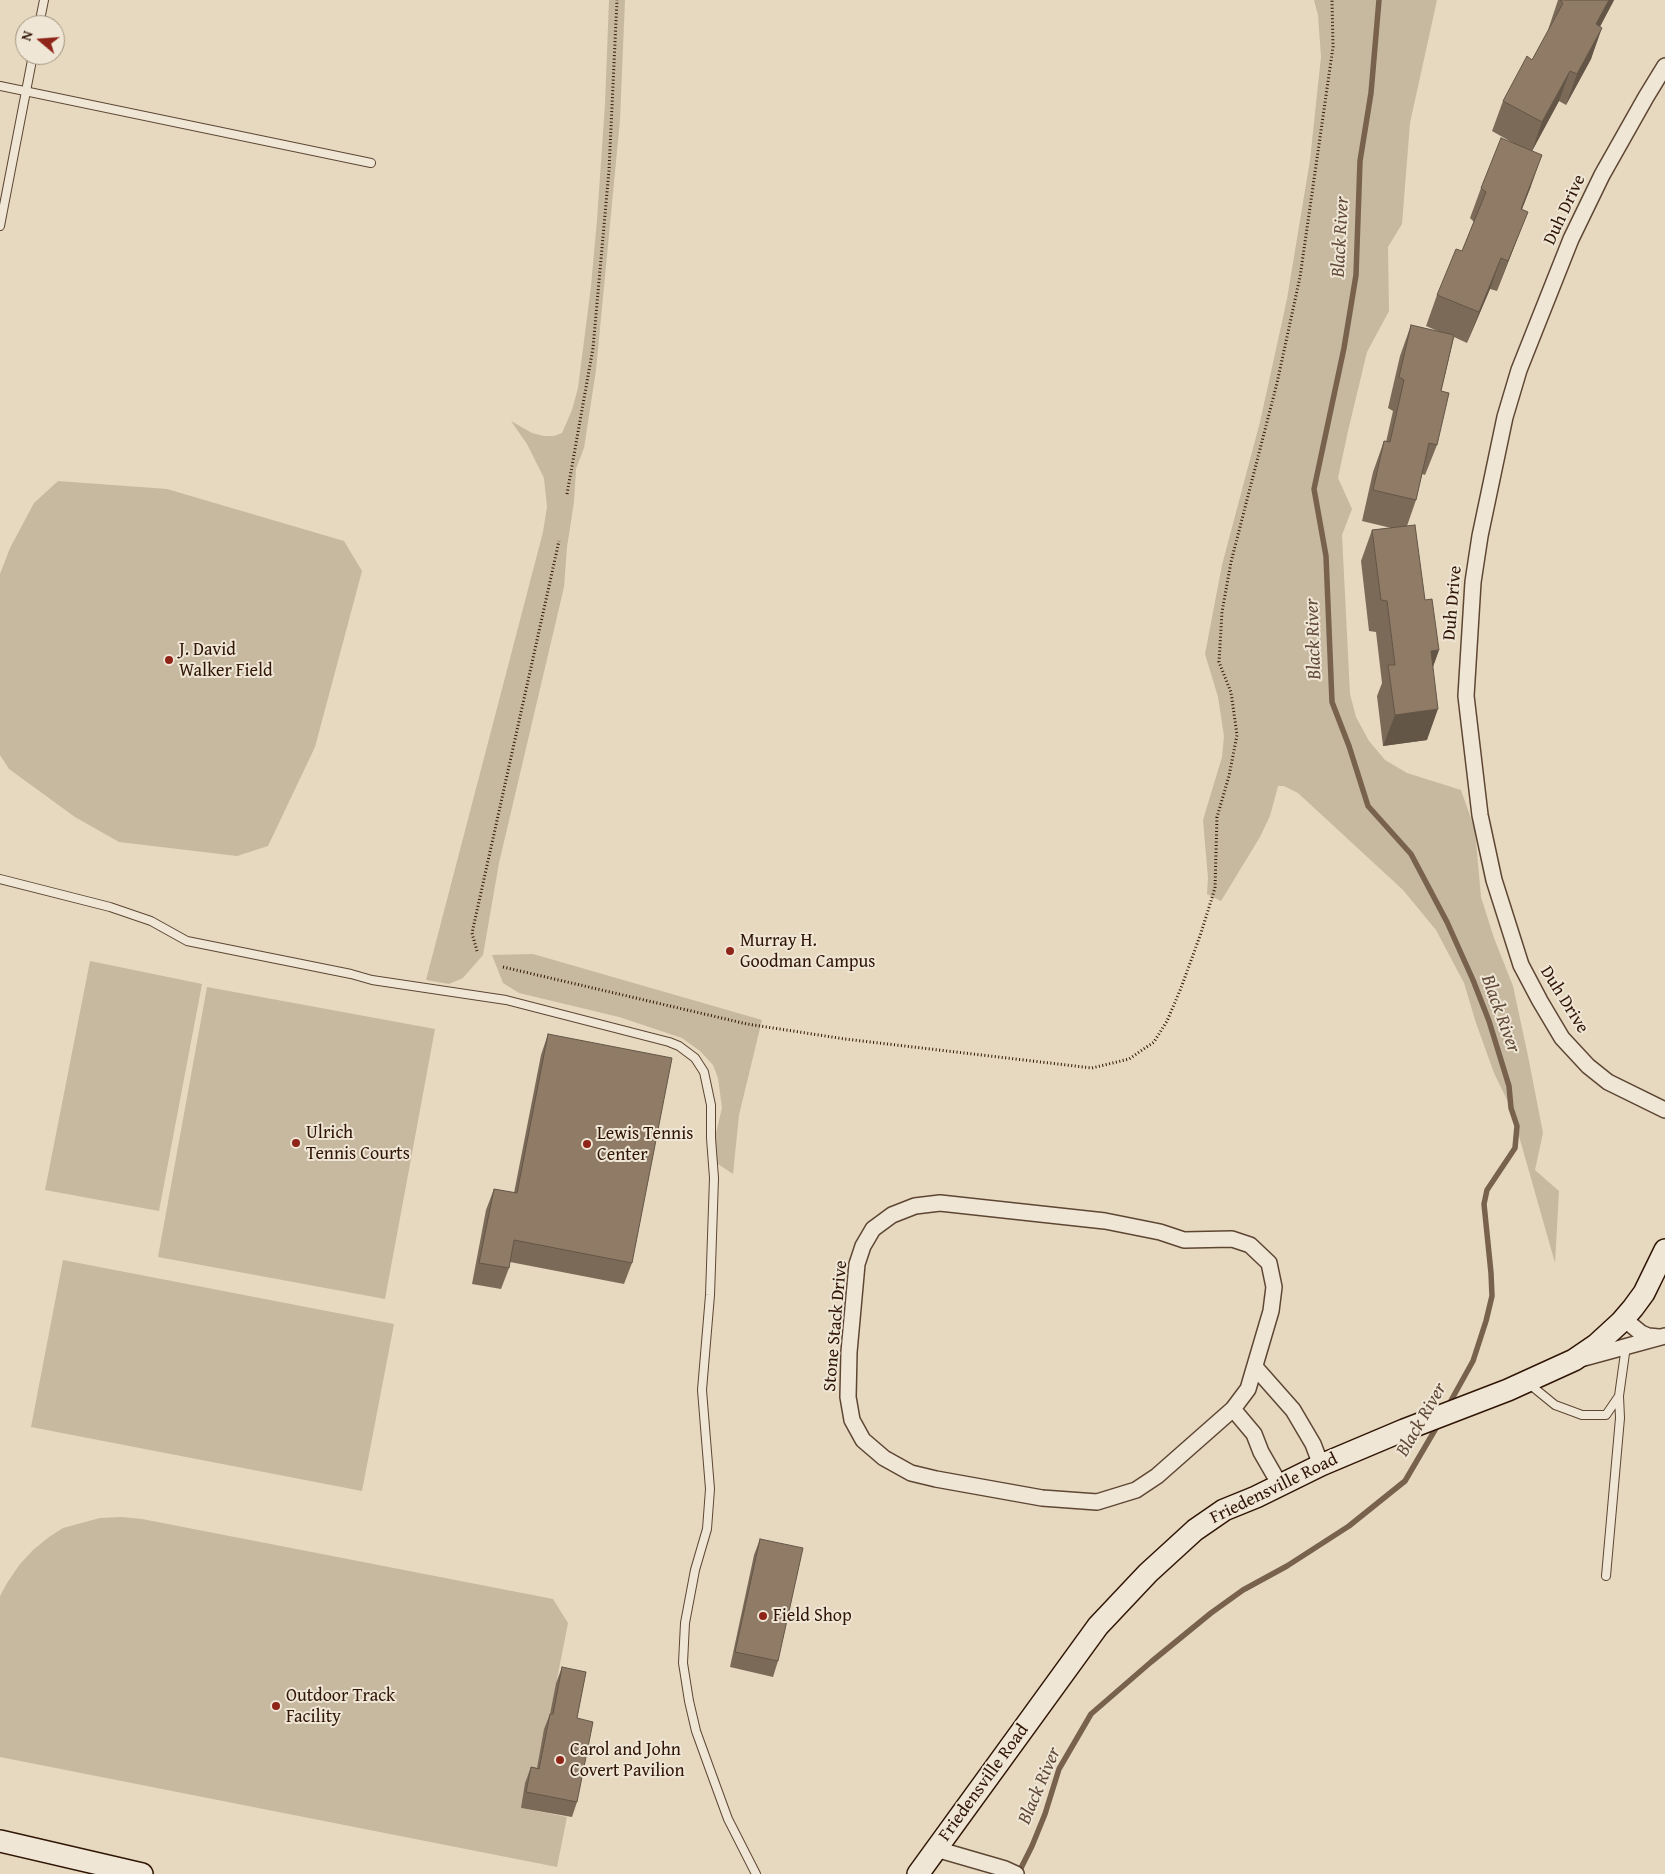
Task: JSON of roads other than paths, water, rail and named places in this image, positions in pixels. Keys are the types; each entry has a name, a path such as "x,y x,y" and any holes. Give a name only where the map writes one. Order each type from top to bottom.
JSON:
{"street":[{"name":"Duh Drive","path":"1665,66 1602,175 1571,239 1519,370 1505,417 1480,536 1473,582 1466,696 1480,815 1494,880 1521,965 1562,1038 1588,1066 1608,1082 1665,1110"},
{"name":"Stone Stack Drive","path":"940,1203 1105,1221 1160,1232 1184,1240 1232,1240 1250,1245 1269,1263 1274,1287 1271,1311 1248,1389 1233,1409 1157,1476 1136,1490 1097,1502 1042,1498 976,1487 911,1473 884,1458 863,1440 852,1420 848,1397 849,1352 857,1264 864,1246 874,1229 892,1215 914,1206 940,1203"},
{"name":"Friedensville Road","path":"918,1874 1098,1626 1148,1573 1196,1530 1224,1510 1321,1465 1574,1360 1596,1345 1624,1319 1644,1293 1665,1250"},
{"path":"1624,1319 1632,1327 1645,1334 1664,1336"},
{"path":"1574,1360 1664,1336"},
{"path":"1255,1367 1293,1410 1313,1444 1321,1465"},
{"path":"1233,1409 1254,1434 1261,1452 1280,1485"},
{"path":"0,1840 142,1874"},
{"path":"936,1850 1010,1872"}],"lane":[{"path":"41,15 44,0"},
{"path":"0,226 31,65"},
{"path":"0,86 371,163"},
{"path":"0,879 110,907 152,921 188,941 351,974 372,980 506,1000 669,1042 679,1046 695,1058 704,1072 711,1105 714,1178 710,1295 702,1390 710,1489 706,1529 695,1570 685,1623 683,1663 696,1731 728,1819 756,1874"},
{"path":"1606,1576 1620,1418 1619,1396 1626,1346"},
{"path":"1527,1381 1555,1405 1582,1416 1606,1415 1619,1396"}],"waterway":[{"name":"Black River","path":"1379,0 1371,93 1360,161 1356,275 1344,348 1314,489 1326,556 1332,702 1349,746 1368,806 1411,854 1447,922 1473,980 1489,1021 1509,1086 1511,1108 1517,1126 1515,1148 1487,1190 1484,1204 1492,1296 1486,1321 1473,1361 1448,1406"},
{"name":"Black River","path":"1018,1874 1045,1814 1059,1769 1091,1714 1211,1613 1243,1590 1287,1566 1349,1526 1405,1481 1439,1423"}],"place":[{"name":"J. David Walker Field","path":"169,660"},
{"name":"Murray H. Goodman Campus","path":"730,951"},
{"name":"Ulrich Tennis Courts","path":"296,1143"},
{"name":"Lewis Tennis Center","path":"587,1144"},
{"name":"Field Shop","path":"763,1616"},
{"name":"Outdoor Track Facility","path":"276,1706"},
{"name":"Carol and John Covert Pavilion","path":"560,1760"}]}
